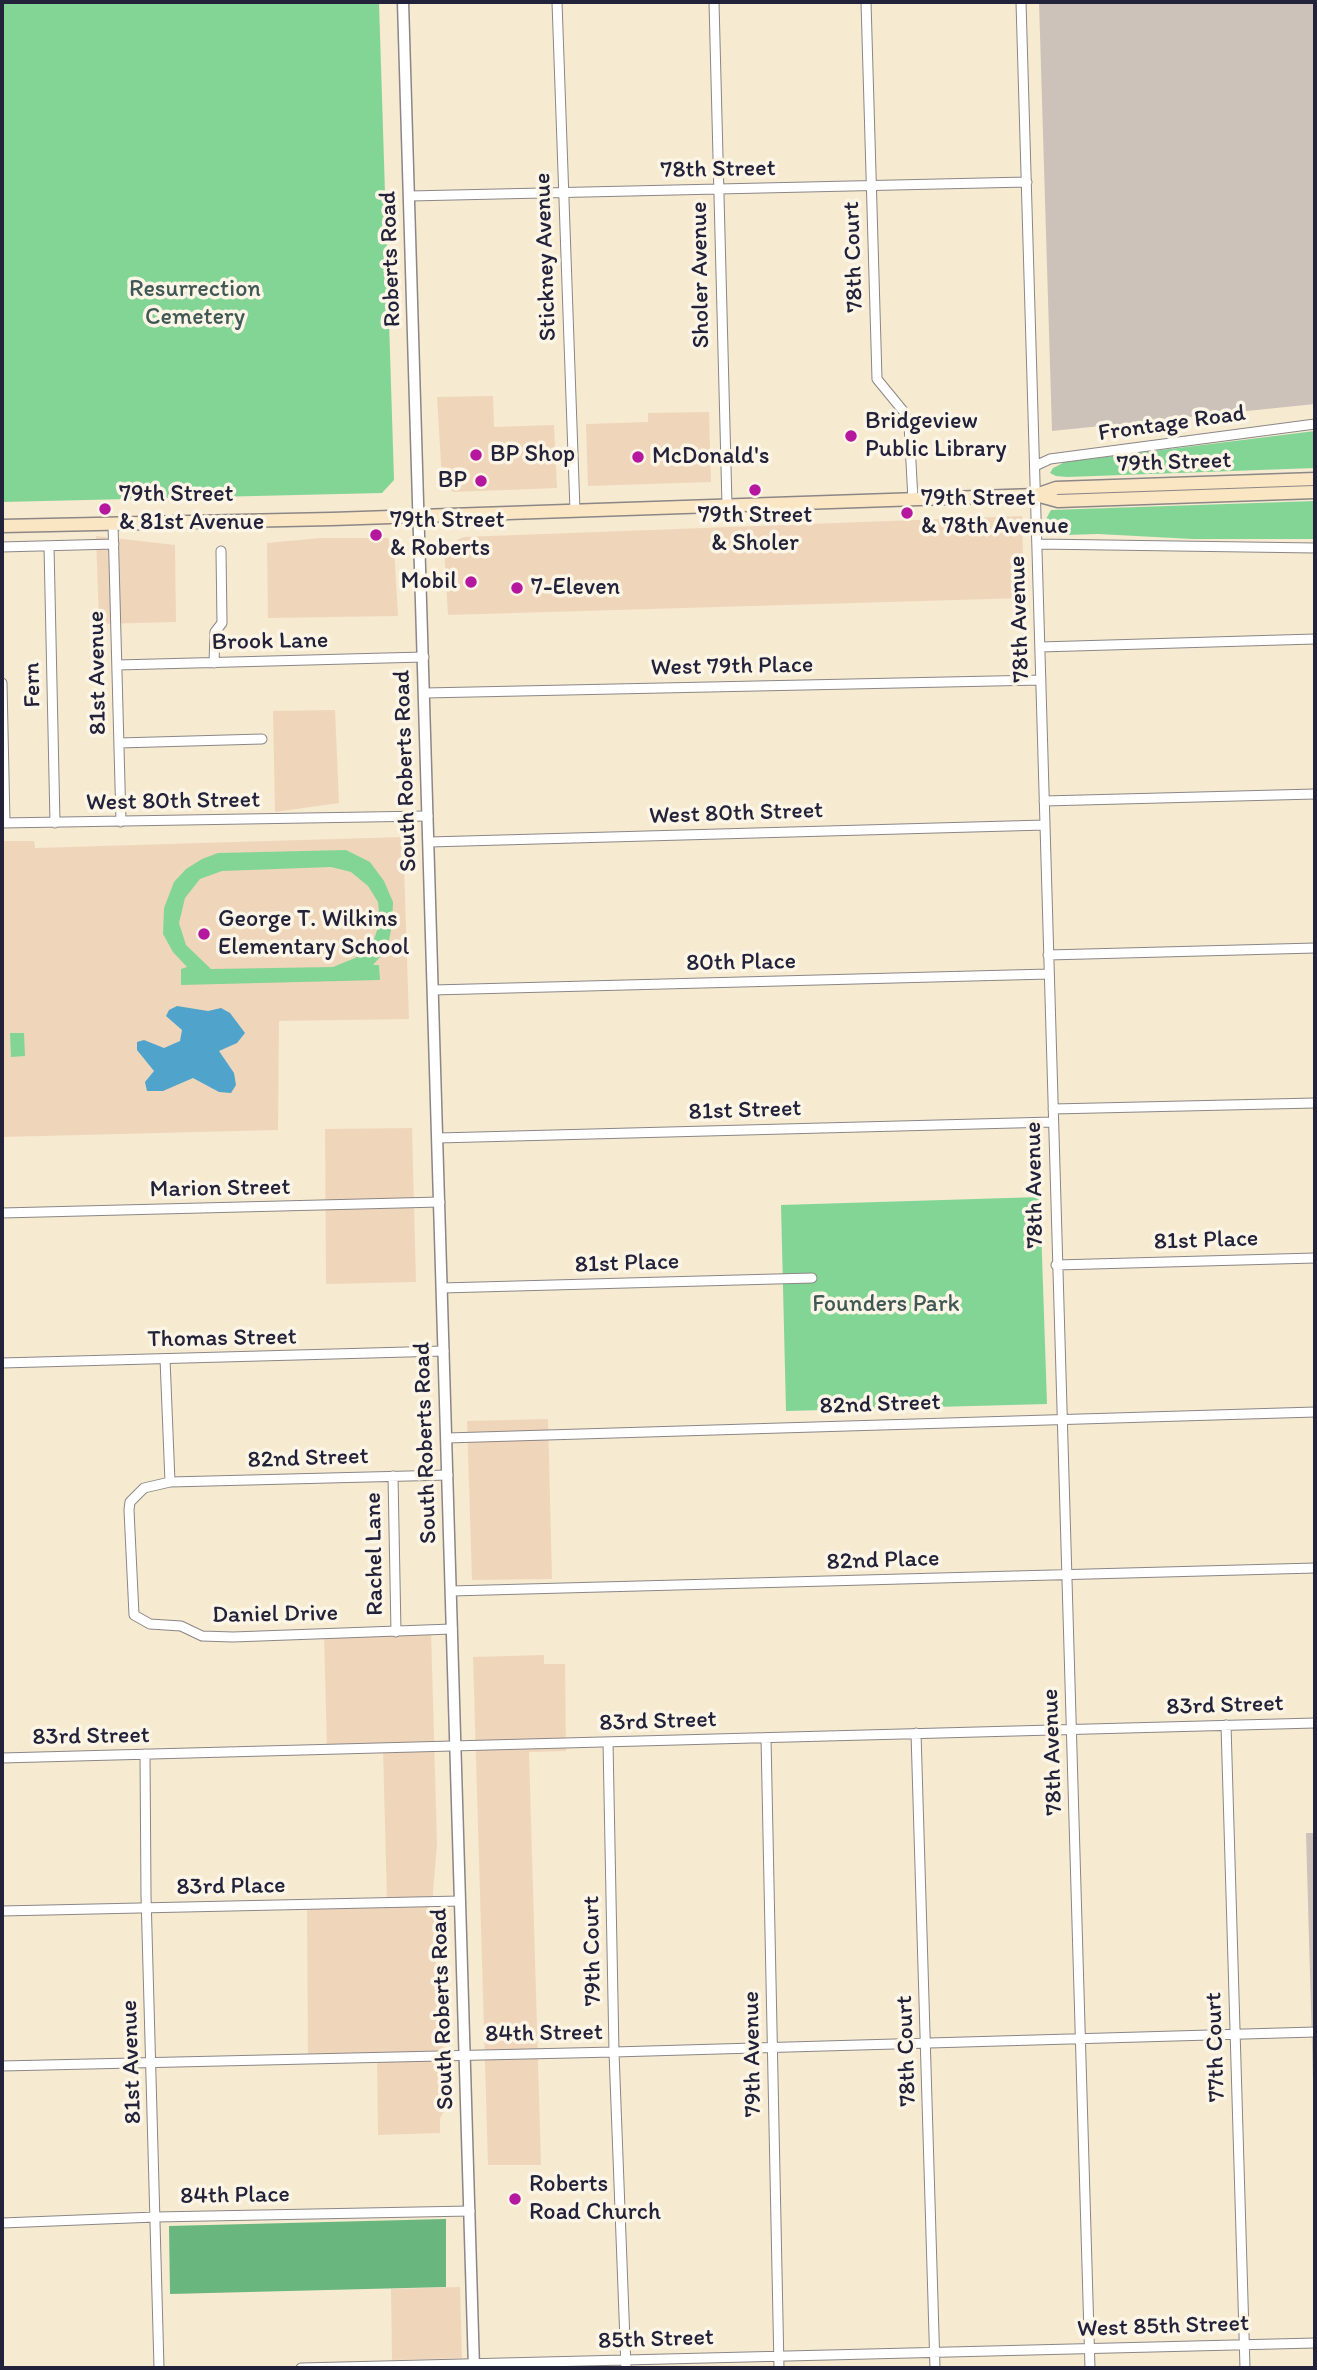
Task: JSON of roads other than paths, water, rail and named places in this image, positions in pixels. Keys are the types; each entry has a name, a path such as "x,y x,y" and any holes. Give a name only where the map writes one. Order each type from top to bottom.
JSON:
{"main road":[{"name":"79th Street","path":"2,526 913,500 1036,495 1056,488 1315,479"},
{"name":"79th Street","path":"1036,495 1058,501 1315,492"}],"street":[{"name":"Roberts Road","path":"403,2 419,516"},
{"name":"Stickney Avenue","path":"557,2 575,510"},
{"name":"Sholer Avenue","path":"714,2 727,505"},
{"name":"78th Court","path":"866,2 877,379 904,412 909,425 913,500"},
{"name":"78th Avenue","path":"1021,2 1090,2368"},
{"name":"78th Street","path":"410,196 1027,182"},
{"name":"Frontage Road","path":"1035,466 1050,459 1315,424"},
{"name":"South Roberts Road","path":"419,516 474,2366"},
{"name":"81st Avenue","path":"113,524 121,822"},
{"path":"2,547 114,544"},
{"path":"1037,544 1315,548"},
{"name":"Fern","path":"49,546 55,823"},
{"path":"214,663 215,632 222,623 221,551"},
{"path":"1040,647 1315,639"},
{"name":"Brook Lane","path":"117,665 424,657"},
{"name":"West 79th Place","path":"425,694 1041,680"},
{"path":"2,683 3,823"},
{"path":"119,743 262,739"},
{"path":"1044,801 1315,794"},
{"name":"West 80th Street","path":"3,823 428,816"},
{"name":"West 80th Street","path":"429,842 1045,825"},
{"path":"1048,955 1315,948"},
{"name":"80th Place","path":"433,990 1049,974"},
{"path":"1052,1109 1315,1103"},
{"name":"81st Street","path":"438,1138 1053,1122"},
{"name":"Marion Street","path":"2,1213 439,1202"},
{"name":"81st Place","path":"1056,1265 1315,1258"},
{"name":"81st Place","path":"442,1288 812,1278"},
{"name":"Thomas Street","path":"2,1363 444,1351"},
{"path":"165,1359 170,1482"},
{"name":"82nd Street","path":"447,1438 1315,1412"},
{"name":"82nd Street","path":"170,1482 448,1475"},
{"name":"Rachel Lane","path":"393,1476 396,1632"},
{"name":"Daniel Drive","path":"170,1482 144,1488 130,1502 134,1615 150,1624 181,1626 202,1636 452,1629"},
{"name":"82nd Place","path":"451,1591 1315,1568"},
{"name":"83rd Street","path":"2,1758 1315,1723"},
{"name":"77th Court","path":"1226,1725 1245,2368"},
{"name":"78th Court","path":"916,1733 934,2368"},
{"name":"79th Avenue","path":"766,1738 779,2368"},
{"name":"79th Court","path":"608,1742 614,2052 626,2364"},
{"name":"81st Avenue","path":"145,1754 159,2368"},
{"name":"83rd Place","path":"2,1911 460,1901"},
{"name":"84th Street","path":"2,2066 1315,2032"},
{"name":"84th Place","path":"2,2223 470,2211"},
{"name":"West 85th Street","path":"1012,2350 1315,2343"},
{"name":"85th Street","path":"301,2368 626,2364 779,2356 1012,2350"}],"water":[{"path":"177,1006 208,1011 221,1008 230,1013 245,1033 237,1043 219,1051 234,1073 236,1085 231,1093 219,1092 193,1078 163,1091 147,1091 145,1082 154,1071 137,1050 137,1042 144,1040 164,1048 180,1041 182,1030 166,1016 169,1010"}],"place":[{"name":"Bridgeview Public Library","path":"851,436"},
{"name":"BP Shop","path":"476,455"},
{"name":"McDonald's","path":"638,457"},
{"name":"BP","path":"481,481"},
{"name":"79th Street & Sholer","path":"755,490"},
{"name":"79th Street & 81st Avenue","path":"105,509"},
{"name":"79th Street & 78th Avenue","path":"907,513"},
{"name":"79th Street & Roberts","path":"376,535"},
{"name":"Mobil","path":"471,582"},
{"name":"7-Eleven","path":"517,588"},
{"name":"George T. Wilkins Elementary School","path":"204,934"},
{"name":"Roberts Road Church","path":"515,2199"}],"park label":[{"name":"Resurrection Cemetery","path":"195,304"},
{"name":"Founders Park","path":"886,1305"}]}
